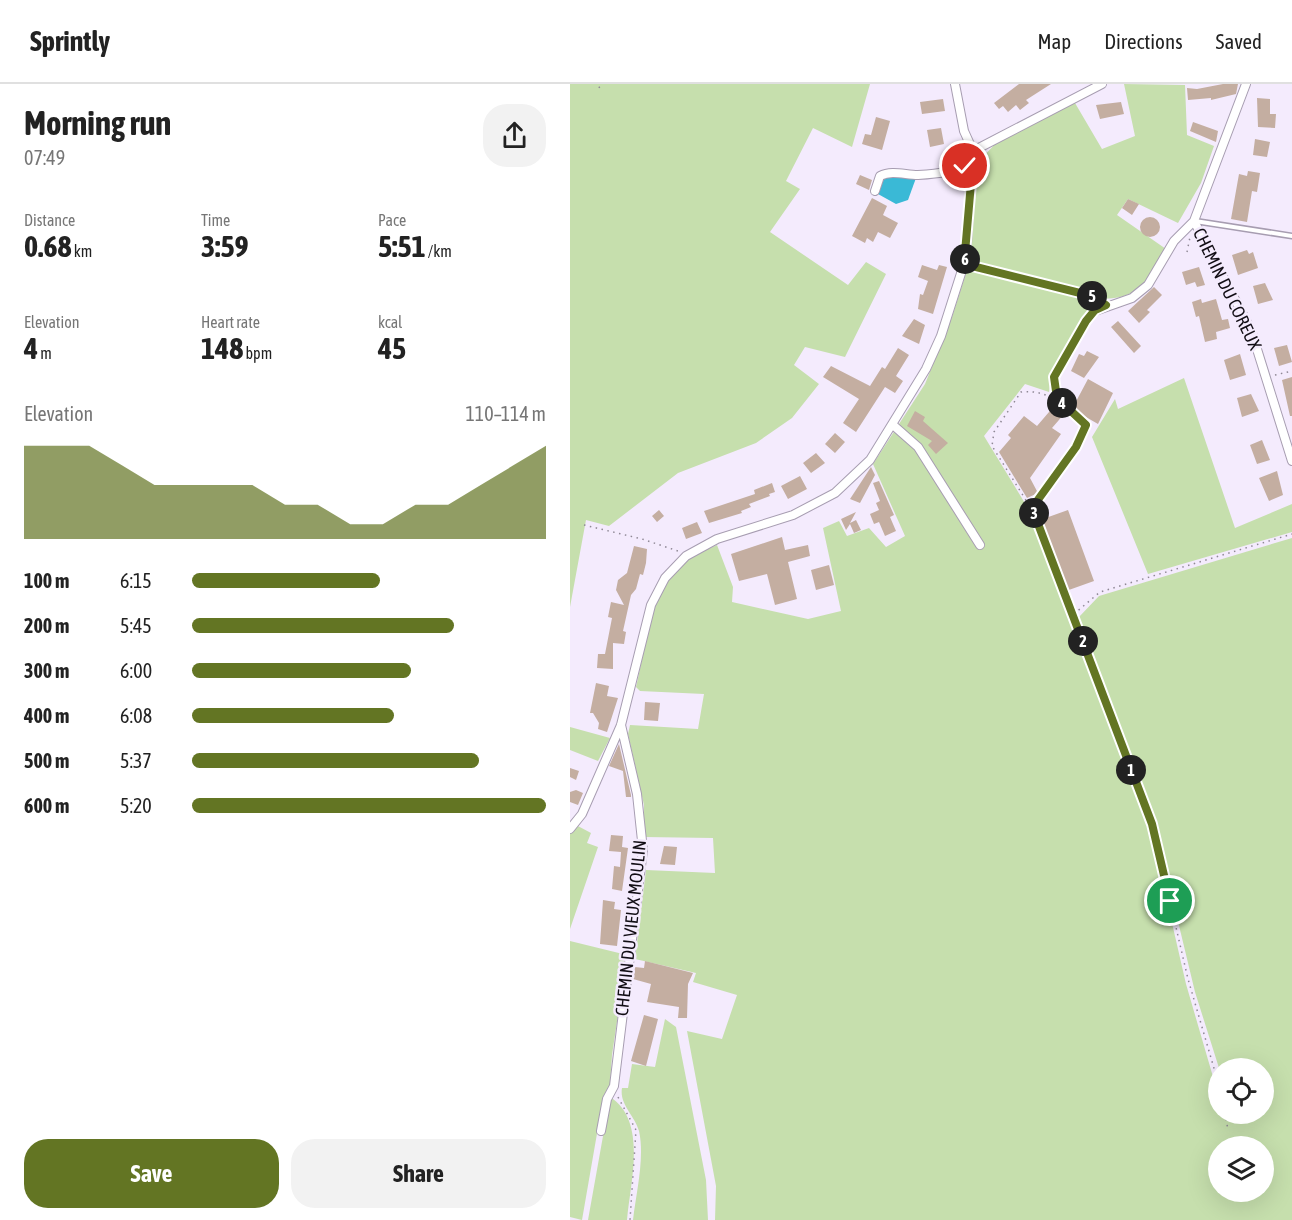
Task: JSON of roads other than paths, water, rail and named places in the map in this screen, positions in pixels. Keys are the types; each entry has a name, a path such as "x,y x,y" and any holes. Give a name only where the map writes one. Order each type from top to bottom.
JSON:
{"street":[{"path":"570,829 582,814 621,725 651,605 665,578 686,556 717,539 793,515 835,493 870,460 934,353 964,264 973,160 973,151 964,131 956,84"},
{"path":"973,151 1102,84"},
{"name":"CHEMIN DU COREUX","path":"1086,321 1095,310 1132,298 1148,285 1174,241 1194,221 1246,84"},
{"path":"875,191 880,176 887,173 918,175 957,169 973,160"},
{"name":"CHEMIN DU COREUX","path":"1194,221 1251,330 1292,461"},
{"path":"893,425 918,447 980,545"},
{"name":"CHEMIN DU VIEUX MOULIN","path":"601,1131 607,1099 614,1086 643,850 637,794 621,725"}],"lane":[{"path":"1194,221 1292,236"}],"water":[{"path":"888,177 916,178 908,200 896,204 878,194 882,180"}]}
